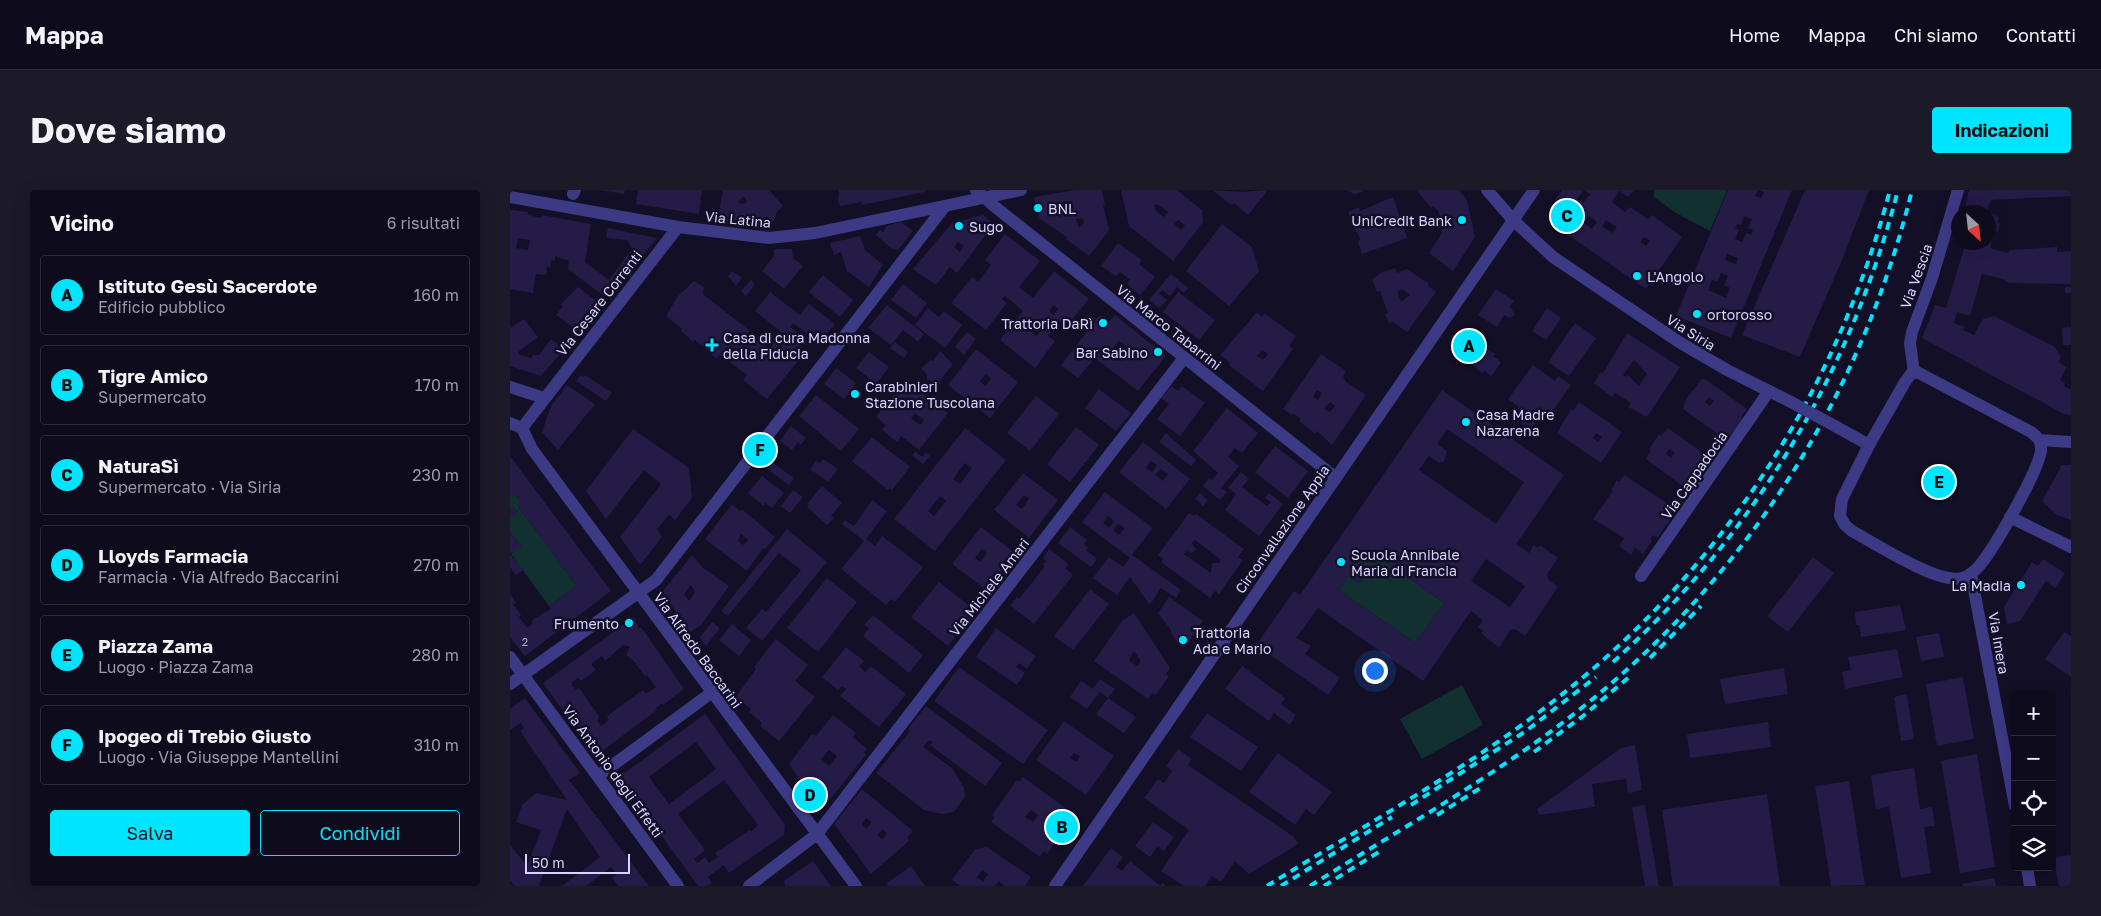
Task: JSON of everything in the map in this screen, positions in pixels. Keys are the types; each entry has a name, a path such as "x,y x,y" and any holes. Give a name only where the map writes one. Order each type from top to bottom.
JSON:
{"street":[{"name":"Via Latina","path":"510,197 678,227 748,237 778,238 815,233 945,206 980,194 1021,190"},
{"name":"Via Siria","path":"1487,190 1513,220 1553,257 1679,342 1727,370 1791,402 1869,445"},
{"name":"Circonvallazione Appia","path":"1054,886 1534,190"},
{"name":"Via Vescia","path":"1914,373 1910,343 1913,328 1932,278 1958,190"},
{"name":"Via Marco Tabarrini","path":"980,194 1336,478"},
{"path":"510,684 638,594 663,572 945,206"},
{"name":"Via Cesare Correnti","path":"522,428 678,227"},
{"name":"Via Michele Amari","path":"749,886 816,834 1184,358"},
{"path":"2040,440 2041,452 2039,459 2010,517 1981,564 1971,574 1956,579 1936,576 1852,531 1840,516 1842,500 1869,445 1902,387 1914,373 1924,374 2031,432 2040,440 2071,442"},
{"path":"510,387 544,398"},
{"name":"Via Cappadocia","path":"1641,576 1769,391"},
{"path":"510,423 522,428"},
{"name":"Via Alfredo Baccarini","path":"522,428 532,449 711,693 856,886"},
{"path":"2010,517 2071,547"},
{"name":"Via Imera","path":"1971,574 2011,785"},
{"name":"Via Antonio degli Effetti","path":"510,657 678,886"},
{"path":"598,776 711,693"},
{"path":"2028,871 2030,886"}],"green space":[{"path":"1654,190 1727,190 1710,231 1676,213 1654,197"},
{"path":"510,488 521,502 517,505 575,584 575,587 549,606 511,554 521,546 510,532"},
{"path":"1367,548 1444,603 1415,643 1339,590 1348,576 1359,583 1367,575 1366,570 1357,563"},
{"path":"1462,685 1483,725 1422,759 1400,719"}],"building":[{"path":"600,190 625,190 624,194"},
{"path":"638,190 702,190 699,214 636,204"},
{"path":"723,190 769,190 783,206 777,212 770,231 717,222","holes":["743,196 747,201 745,204 738,203"]},
{"path":"839,190 926,190 862,205 861,202 841,206 838,202"},
{"path":"1075,190 1102,190 1105,205 1103,205 1109,230 1089,256 1066,239 1067,237 1040,219 1034,197","holes":["1072,201 1074,209 1068,210 1066,202","1083,218 1084,223 1079,228 1076,219"]},
{"path":"1121,190 1177,190 1202,210 1203,222 1173,261 1129,226","holes":["1158,204 1168,212 1164,217 1156,211 1154,205","1178,220 1185,225 1181,230 1174,224"]},
{"path":"1212,190 1243,192 1268,190 1248,215 1234,203 1231,205"},
{"path":"1346,190 1364,190 1354,194"},
{"path":"1416,190 1459,190 1467,200 1475,237 1453,271 1429,253 1442,233 1439,212 1433,206 1431,208"},
{"path":"1562,190 1584,190 1634,190 1628,197 1619,191 1612,202 1625,212 1630,207 1648,219 1652,215 1682,237 1646,289 1561,230 1555,200","holes":["1584,190 1590,194 1583,203 1577,199","1589,216 1597,222 1592,229 1584,223","1606,220 1617,227 1612,233 1602,226","1644,237 1650,241 1646,246 1640,242"]},
{"path":"1728,190 1758,190 1755,196 1761,198 1764,192 1759,190 1792,190 1731,338 1676,316","holes":["1744,216 1752,219 1748,228 1753,230 1751,235 1746,233 1742,242 1735,239 1739,230 1735,229 1737,224 1741,225","1727,254 1738,258 1736,264 1725,260","1721,273 1728,276 1724,285 1730,288 1726,298 1708,290 1712,280 1717,282"]},
{"path":"1805,190 1869,190 1842,260 1800,357 1742,335"},
{"path":"1969,190 2071,190 2071,196 1991,200 1989,205 1965,205"},
{"path":"1393,197 1407,238 1362,254 1358,242 1360,239 1348,212 1359,207 1360,211","holes":["1385,219 1388,227 1382,230 1379,222"]},
{"path":"510,210 528,212 528,215 541,218 542,215 591,224 585,262 609,280 632,249 627,240 606,238 608,228 657,238 608,299 568,269 569,261 555,256 555,261 551,260 550,268 547,267 546,275 536,274 533,293 510,289","holes":["518,238 530,240 528,250 516,248"]},
{"path":"983,215 994,224 957,273 950,267 936,285 913,269 952,223","holes":["958,242 964,246 960,252 954,247"]},
{"path":"1996,216 1999,217 1998,223 2000,223 1998,232 1996,231"},
{"path":"901,222 913,231 898,250 891,248 876,235 880,230 883,232 888,225"},
{"path":"1222,224 1252,247 1259,271 1229,306 1186,271"},
{"path":"1005,234 1040,261 1019,287 1033,298 1054,271 1089,299 1068,325 1061,320 1048,336 1055,341 1035,368 1000,340 1023,311 1005,296 1002,299 1007,303 986,330 951,303 972,277 978,282 991,265 985,260","holes":["1054,305 1058,309 1053,315 1049,311","1037,326 1042,330 1036,336 1032,333"]},
{"path":"860,236 865,250 883,265 869,287 847,271 841,252 834,255 830,243"},
{"path":"1118,243 1142,260 1139,264 1155,277 1140,295 1127,284 1130,280 1120,272 1116,276 1101,266"},
{"path":"2057,247 2057,252 2071,251 2071,284 2008,283 2003,279 1982,274 1970,316 1957,312 1954,323 1965,327 1963,330 1974,335 1983,319 1994,316 2055,347 2061,358 2058,362 2067,367 2060,380 2065,383 2064,386 2071,390 2071,415 2064,414 1922,338 1935,305 1946,308 1964,250 1996,250 2008,253 2009,250"},
{"path":"774,249 792,249 793,258 803,266 784,289 762,271 774,256"},
{"path":"1395,268 1397,273 1407,269 1429,284 1428,286 1436,292 1407,332 1393,322 1389,324 1385,314 1388,313 1380,291 1377,292 1372,280 1380,273","holes":["1402,289 1410,295 1401,302 1397,291"]},
{"path":"732,271 742,278 736,286 728,276"},
{"path":"1171,274 1188,288 1184,293 1177,287 1170,296 1162,290 1159,294 1167,300 1159,308 1149,300"},
{"path":"823,275 853,300 840,317 809,292"},
{"path":"751,280 755,284 746,296 741,291"},
{"path":"694,281 704,287 703,294 750,331 748,333 770,349 781,332 755,311 770,292 800,315 809,304 835,324 819,343 793,323 790,327 797,332 791,339 806,351 767,399 743,380 747,375 720,355 716,358 695,340 693,342 681,331 682,329 666,316 678,296"},
{"path":"903,284 927,303 916,318 891,300"},
{"path":"2068,286 2072,290 2068,294 2064,290"},
{"path":"578,287 601,305 579,332 556,315 563,306 561,304"},
{"path":"1496,289 1514,301 1510,306 1515,315 1510,318 1504,315 1497,327 1478,315"},
{"path":"1178,292 1215,320 1199,340 1163,312"},
{"path":"887,305 924,334 918,342 903,330 891,345 868,328"},
{"path":"928,308 939,317 944,311 962,325 945,348 915,325"},
{"path":"1547,308 1561,318 1546,340 1532,331"},
{"path":"1257,312 1262,317 1264,313 1296,336 1289,346 1293,349 1263,391 1229,365 1230,363 1220,355","holes":["1262,350 1268,354 1263,360 1257,356"]},
{"path":"1100,315 1109,322 1115,315 1166,356 1138,391 1095,358 1078,378 1061,365","holes":["1119,341 1131,351 1123,360 1111,351"]},
{"path":"524,319 538,337 519,351 518,354 531,358 533,355 539,355 551,339 564,349 541,376 510,366 510,328"},
{"path":"1575,323 1596,338 1569,376 1548,362"},
{"path":"2071,327 2071,345 2063,345 2062,328"},
{"path":"967,332 976,339 964,355 955,347"},
{"path":"1627,333 1680,367 1647,417 1628,407 1631,403 1615,393 1612,397 1594,383 1601,372 1603,373","holes":["1634,360 1647,374 1639,386 1628,375 1626,377 1623,375"]},
{"path":"1466,338 1478,346 1480,344 1495,354 1493,356 1501,362 1492,376 1484,371 1482,373 1459,354 1457,351"},
{"path":"895,342 908,352 904,358 890,348"},
{"path":"976,349 1018,382 990,418 948,385","holes":["986,374 991,379 985,386 980,381"]},
{"path":"940,351 953,364 938,386 927,379 927,374 921,369 930,360 933,361"},
{"path":"869,352 889,367 876,384 856,368"},
{"path":"1321,354 1346,371 1343,376 1346,382 1366,395 1332,445 1317,431 1315,434 1299,421 1301,419 1293,413 1292,415 1283,409","holes":["1317,390 1322,393 1318,400 1313,397","1330,402 1335,406 1330,412 1324,409"]},
{"path":"1533,365 1555,381 1558,376 1571,385 1544,423 1538,419 1530,430 1512,416 1519,407 1508,399"},
{"path":"836,368 856,383 844,399 824,384"},
{"path":"580,375 584,377 585,375 612,393 606,401 576,381"},
{"path":"1702,379 1705,379 1747,409 1741,418 1743,420 1726,440 1683,409 1686,399","holes":["1709,397 1714,401 1710,406 1705,402"]},
{"path":"905,380 948,413 919,450 901,436 897,442 882,430 886,425 876,417","holes":["915,413 924,420 920,425 911,418"]},
{"path":"567,385 595,404 558,450 542,432 551,406"},
{"path":"1171,386 1178,391 1182,386 1205,403 1180,436 1157,419 1169,404 1161,398"},
{"path":"1099,389 1131,413 1116,431 1085,408"},
{"path":"1442,390 1564,475 1516,544 1529,553 1534,545 1538,548 1540,545 1558,558 1547,574 1548,579 1558,587 1525,636 1515,629 1510,630 1499,648 1481,633 1483,631 1478,627 1483,620 1471,611 1423,681 1318,608 1296,638 1311,646 1305,654 1340,678 1328,695 1256,645 1294,591 1300,595","holes":["1447,429 1524,482 1496,524 1419,470 1429,456 1439,463 1444,461 1447,451 1437,444","1367,548 1444,603 1415,643 1339,590 1348,576 1359,583 1367,575 1366,570 1357,563","1486,559 1525,586 1510,607 1471,581"]},
{"path":"816,395 859,429 841,451 799,416"},
{"path":"1036,396 1059,414 1030,451 1007,433"},
{"path":"1579,402 1622,432 1601,463 1557,433 1571,409 1573,411","holes":["1596,433 1602,437 1598,442 1593,438"]},
{"path":"1227,408 1258,433 1242,453 1235,448 1228,457 1239,466 1221,488 1227,492 1220,500 1203,486 1209,478 1212,480 1218,473 1193,451"},
{"path":"791,426 806,438 801,445 798,442 792,450 780,441"},
{"path":"1076,427 1099,445 1070,482 1047,464"},
{"path":"965,428 1006,460 935,551 894,519","holes":["965,463 972,468 960,484 953,479","940,496 946,501 934,516 928,511"]},
{"path":"1668,428 1711,459 1697,482 1695,481 1688,490 1646,459 1651,450 1649,449 1659,434 1661,436","holes":["1669,449 1674,452 1671,458 1666,454"]},
{"path":"633,429 689,468 692,498 675,520 669,515 657,529 662,537 640,565 620,537 661,484 644,470 606,519 586,491"},
{"path":"1166,433 1196,460 1191,466 1159,442"},
{"path":"872,437 910,467 892,490 890,488 888,490 852,461"},
{"path":"1143,442 1190,479 1166,509 1119,472","holes":["1151,461 1157,465 1152,472 1146,468","1161,469 1168,474 1163,481 1155,475"]},
{"path":"1275,446 1308,471 1288,498 1255,472"},
{"path":"915,451 922,457 926,452 930,456 923,464 912,455"},
{"path":"510,456 611,591 525,656 510,637 510,594 516,603 513,604 521,615 519,617 527,628 532,624 532,620 551,609 549,606 575,587 575,584 517,505 521,502 515,494 510,498"},
{"path":"766,458 794,478 789,485 762,465"},
{"path":"823,459 838,469 828,482 810,469 816,461 820,463"},
{"path":"2062,465 2071,465 2071,520 2057,515 2042,501"},
{"path":"1241,472 1249,479 1242,487 1267,506 1271,502 1265,498 1269,493 1283,504 1259,536 1225,510 1236,494 1228,488"},
{"path":"1023,473 1058,500 1029,538 994,510","holes":["1024,495 1029,499 1022,509 1016,505"]},
{"path":"1624,475 1670,505 1664,513 1670,520 1657,538 1653,535 1650,539 1652,541 1643,554 1635,548 1631,555 1619,546 1624,538 1593,519 1613,491 1611,490 1617,480 1619,482"},
{"path":"762,476 784,493 772,508 765,503 764,506 748,493"},
{"path":"822,486 842,503 831,516 834,518 827,525 807,507 809,505 807,504"},
{"path":"793,490 803,497 790,513 781,506"},
{"path":"1105,492 1153,528 1132,555 1181,590 1176,598 1161,588 1150,605 1130,577 1117,595 1093,578 1109,557 1123,567 1130,558 1082,522","holes":["1108,516 1114,521 1109,528 1103,523","1118,524 1125,528 1119,535 1113,530"]},
{"path":"1200,493 1208,500 1203,506 1195,499"},
{"path":"872,500 887,511 866,539 875,546 882,536 923,567 895,602 891,599 886,605 841,569 864,541 842,524 845,520 854,526"},
{"path":"732,504 740,511 742,509 775,537 765,549 763,548 747,571 705,539","holes":["741,534 748,540 743,545 738,541"]},
{"path":"514,507 519,513 510,518 510,510"},
{"path":"1189,513 1194,516 1196,514 1244,549 1238,557 1243,560 1219,594 1215,591 1210,598 1161,562 1163,559 1158,555","holes":["1195,540 1221,560 1219,563 1212,563 1211,573 1184,554 1186,551 1192,553 1196,550 1192,543"]},
{"path":"981,527 1016,554 988,591 952,564","holes":["982,549 987,553 980,562 975,558"]},
{"path":"1070,527 1087,540 1084,544 1088,548 1086,550 1097,559 1091,567 1058,543"},
{"path":"787,529 827,562 762,641 746,628 762,609 766,612 801,570 779,553 728,616 721,611"},
{"path":"510,532 521,546 511,554 510,552"},
{"path":"1049,549 1066,562 1068,565 1065,568 1073,575 1034,624 1010,605 1017,597 1019,599 1045,566 1043,564 1046,561 1043,558"},
{"path":"510,554 523,570 516,575 510,567"},
{"path":"692,555 703,568 729,586 701,625 690,632 662,592","holes":["691,585 695,592 689,601 684,594"]},
{"path":"1813,557 1834,573 1788,632 1767,616"},
{"path":"2043,559 2065,573 2055,588 2046,581 2020,621 2007,624 2004,607 2032,562 2038,566"},
{"path":"827,578 857,602 818,652 787,628"},
{"path":"939,582 976,611 948,646 911,617"},
{"path":"1090,589 1109,604 1073,650 1054,636"},
{"path":"1169,597 1203,621 1184,648 1179,645 1171,630 1158,613"},
{"path":"1900,605 1906,630 1861,637 1859,625 1856,625 1855,612"},
{"path":"1134,613 1170,668 1166,674 1169,676 1156,695 1153,693 1148,699 1094,661 1122,621","holes":["1134,651 1141,661 1137,666 1129,660"]},
{"path":"873,615 923,655 909,673 863,636 869,628 864,625"},
{"path":"634,617 639,629 641,627 684,689 663,705 662,703 656,708 657,710 601,752 591,738 588,745 543,683","holes":["623,645 630,647 626,655 633,660 656,687 646,694 643,690 607,716 609,720 601,726 597,721 599,716 579,688 576,690 572,686 572,682 578,678 581,681 596,670 591,664 602,656 605,661"]},
{"path":"712,622 720,628 706,646 700,637"},
{"path":"732,624 751,640 739,656 719,640"},
{"path":"996,628 1036,656 1027,669 1019,663 1016,667 1025,673 1017,685 976,657"},
{"path":"2064,632 2071,636 2071,677 2045,659"},
{"path":"1939,633 1944,657 1921,661 1916,637"},
{"path":"776,639 808,665 795,681 815,697 779,741 760,726 762,723 749,712 751,709 736,697 756,669 754,667"},
{"path":"846,647 864,661 859,666 865,672 871,666 906,694 879,727 840,696 846,689 842,686 838,690 822,677"},
{"path":"1897,649 1903,677 1845,689 1842,672 1851,670 1848,657"},
{"path":"1242,666 1285,698 1281,704 1296,715 1290,725 1274,713 1269,721 1225,689"},
{"path":"959,667 1048,730 1023,764 934,701"},
{"path":"1784,668 1788,694 1725,704 1720,679"},
{"path":"1963,677 1974,739 1937,746 1926,684"},
{"path":"1100,679 1115,689 1108,698 1100,692 1087,709 1070,697 1081,681 1093,689"},
{"path":"1907,694 1914,739 1901,741 1894,697"},
{"path":"525,698 580,773 569,780 649,886 618,886 612,878 617,874 611,867 586,886 562,886 600,857 567,809 539,886 514,886 510,880 510,845 527,866 541,830 516,822 522,805 536,793 567,800 520,731 524,728 521,723 510,730 510,709"},
{"path":"1108,698 1136,717 1124,733 1096,714"},
{"path":"926,706 1002,763 985,786 930,745 933,742 929,740 923,747 952,768 964,788 965,797 954,812 942,814 924,810 876,773 910,731 908,729"},
{"path":"1207,713 1258,747 1241,771 1190,737"},
{"path":"705,714 785,825 784,835 729,873 724,865 708,877 712,883 707,886 698,886 619,777","holes":["696,742 716,769 669,804 649,777","724,780 758,825 751,832 750,830 715,853 718,857 709,863 705,857 697,863 694,859 705,850 678,814"]},
{"path":"833,715 856,733 853,737 867,749 864,753 866,755 828,802 817,805 789,764 812,734 816,736","holes":["829,750 837,756 829,766 821,759"]},
{"path":"1064,721 1114,756 1086,795 1036,760","holes":["1074,753 1080,756 1076,762 1070,758"]},
{"path":"1768,722 1771,747 1690,758 1687,734"},
{"path":"1635,745 1642,790 1628,793 1626,779 1592,784 1595,807 1539,815 1537,809 1621,748"},
{"path":"1178,749 1192,759 1188,765 1294,837 1298,844 1249,874 1235,861 1221,882 1212,876 1205,886 1184,886 1161,871 1189,830 1144,798 1158,779 1164,783 1172,771 1166,766"},
{"path":"1278,753 1332,792 1314,815 1306,809 1295,825 1249,792"},
{"path":"1977,754 1995,867 1960,873 1941,761"},
{"path":"1914,768 1920,809 1932,807 1935,826 1924,827 1931,873 1901,878 1889,807 1876,809 1871,775"},
{"path":"1023,777 1071,812 1067,816 1072,820 1047,854 1044,851 1040,857 991,822 995,817 992,815 1017,780 1019,782","holes":["1031,810 1038,815 1033,822 1025,817"]},
{"path":"1849,781 1865,885 1831,886 1815,786"},
{"path":"862,789 913,831 907,838 909,841 871,874 834,824","holes":["866,818 872,822 866,829 862,824","882,829 887,833 882,840 878,835"]},
{"path":"1767,794 1780,886 1673,886 1662,810"},
{"path":"1645,805 1659,886 1645,886 1632,807"},
{"path":"1153,822 1174,837 1164,851 1158,846 1150,857 1135,846"},
{"path":"987,847 1031,877 1025,886 1004,886 999,881 995,886 960,886 952,880 975,849","holes":["982,870 988,874 983,882 977,877"]},
{"path":"1111,848 1123,857 1116,867 1122,871 1130,861 1160,886 1083,886"},
{"path":"2071,855 2071,886 2059,886 2056,871 2056,857"},
{"path":"813,861 831,886 785,886 784,881"},
{"path":"911,866 925,886 888,886 886,884"},
{"path":"1994,878 1996,886 1963,886 1962,884"}],"railway":[{"path":"1267,886 1453,772 1525,722 1560,696 1619,646 1673,591 1722,532 1766,470 1805,404 1839,335 1867,264 1890,190"},
{"path":"1613,662 1664,613 1710,561 1752,506 1790,447 1824,386 1853,323 1878,257 1898,190"},
{"path":"1310,886 1475,784 1539,740 1570,717 1632,665 1688,609 1740,548 1786,483 1826,414 1861,342 1890,267 1912,190"},
{"path":"1650,658 1701,606"},
{"path":"1411,805 1526,731 1596,677"},
{"path":"1534,752 1583,716 1628,678"},
{"path":"1437,815 1482,787"},
{"path":"1281,886 1392,817"},
{"path":"1324,886 1382,850"}],"place":[{"name":"BNL","path":"1038,208"},
{"name":"NaturaSì","path":"1567,216"},
{"name":"UniCredit Bank","path":"1462,220"},
{"name":"Sugo","path":"959,226"},
{"name":"L'Angolo","path":"1637,276"},
{"name":"ortorosso","path":"1697,314"},
{"name":"Trattoria DaRì","path":"1103,323"},
{"name":"Casa di cura Madonna della Fiducia","path":"712,345"},
{"name":"Istituto Gesù Sacerdote","path":"1469,346"},
{"name":"Bar Sabino","path":"1158,352"},
{"name":"Carabinieri Stazione Tuscolana","path":"855,394"},
{"name":"Casa Madre Nazarena","path":"1466,422"},
{"name":"Ipogeo di Trebio Giusto","path":"760,450"},
{"name":"Piazza Zama","path":"1939,482"},
{"name":"Scuola Annibale Maria di Francia","path":"1341,562"},
{"name":"La Madia","path":"2021,585"},
{"name":"Frumento","path":"629,623"},
{"name":"Trattoria Ada e Mario","path":"1183,640"},
{"name":"Lloyds Farmacia","path":"810,795"},
{"name":"Tigre Amico","path":"1062,827"}]}
